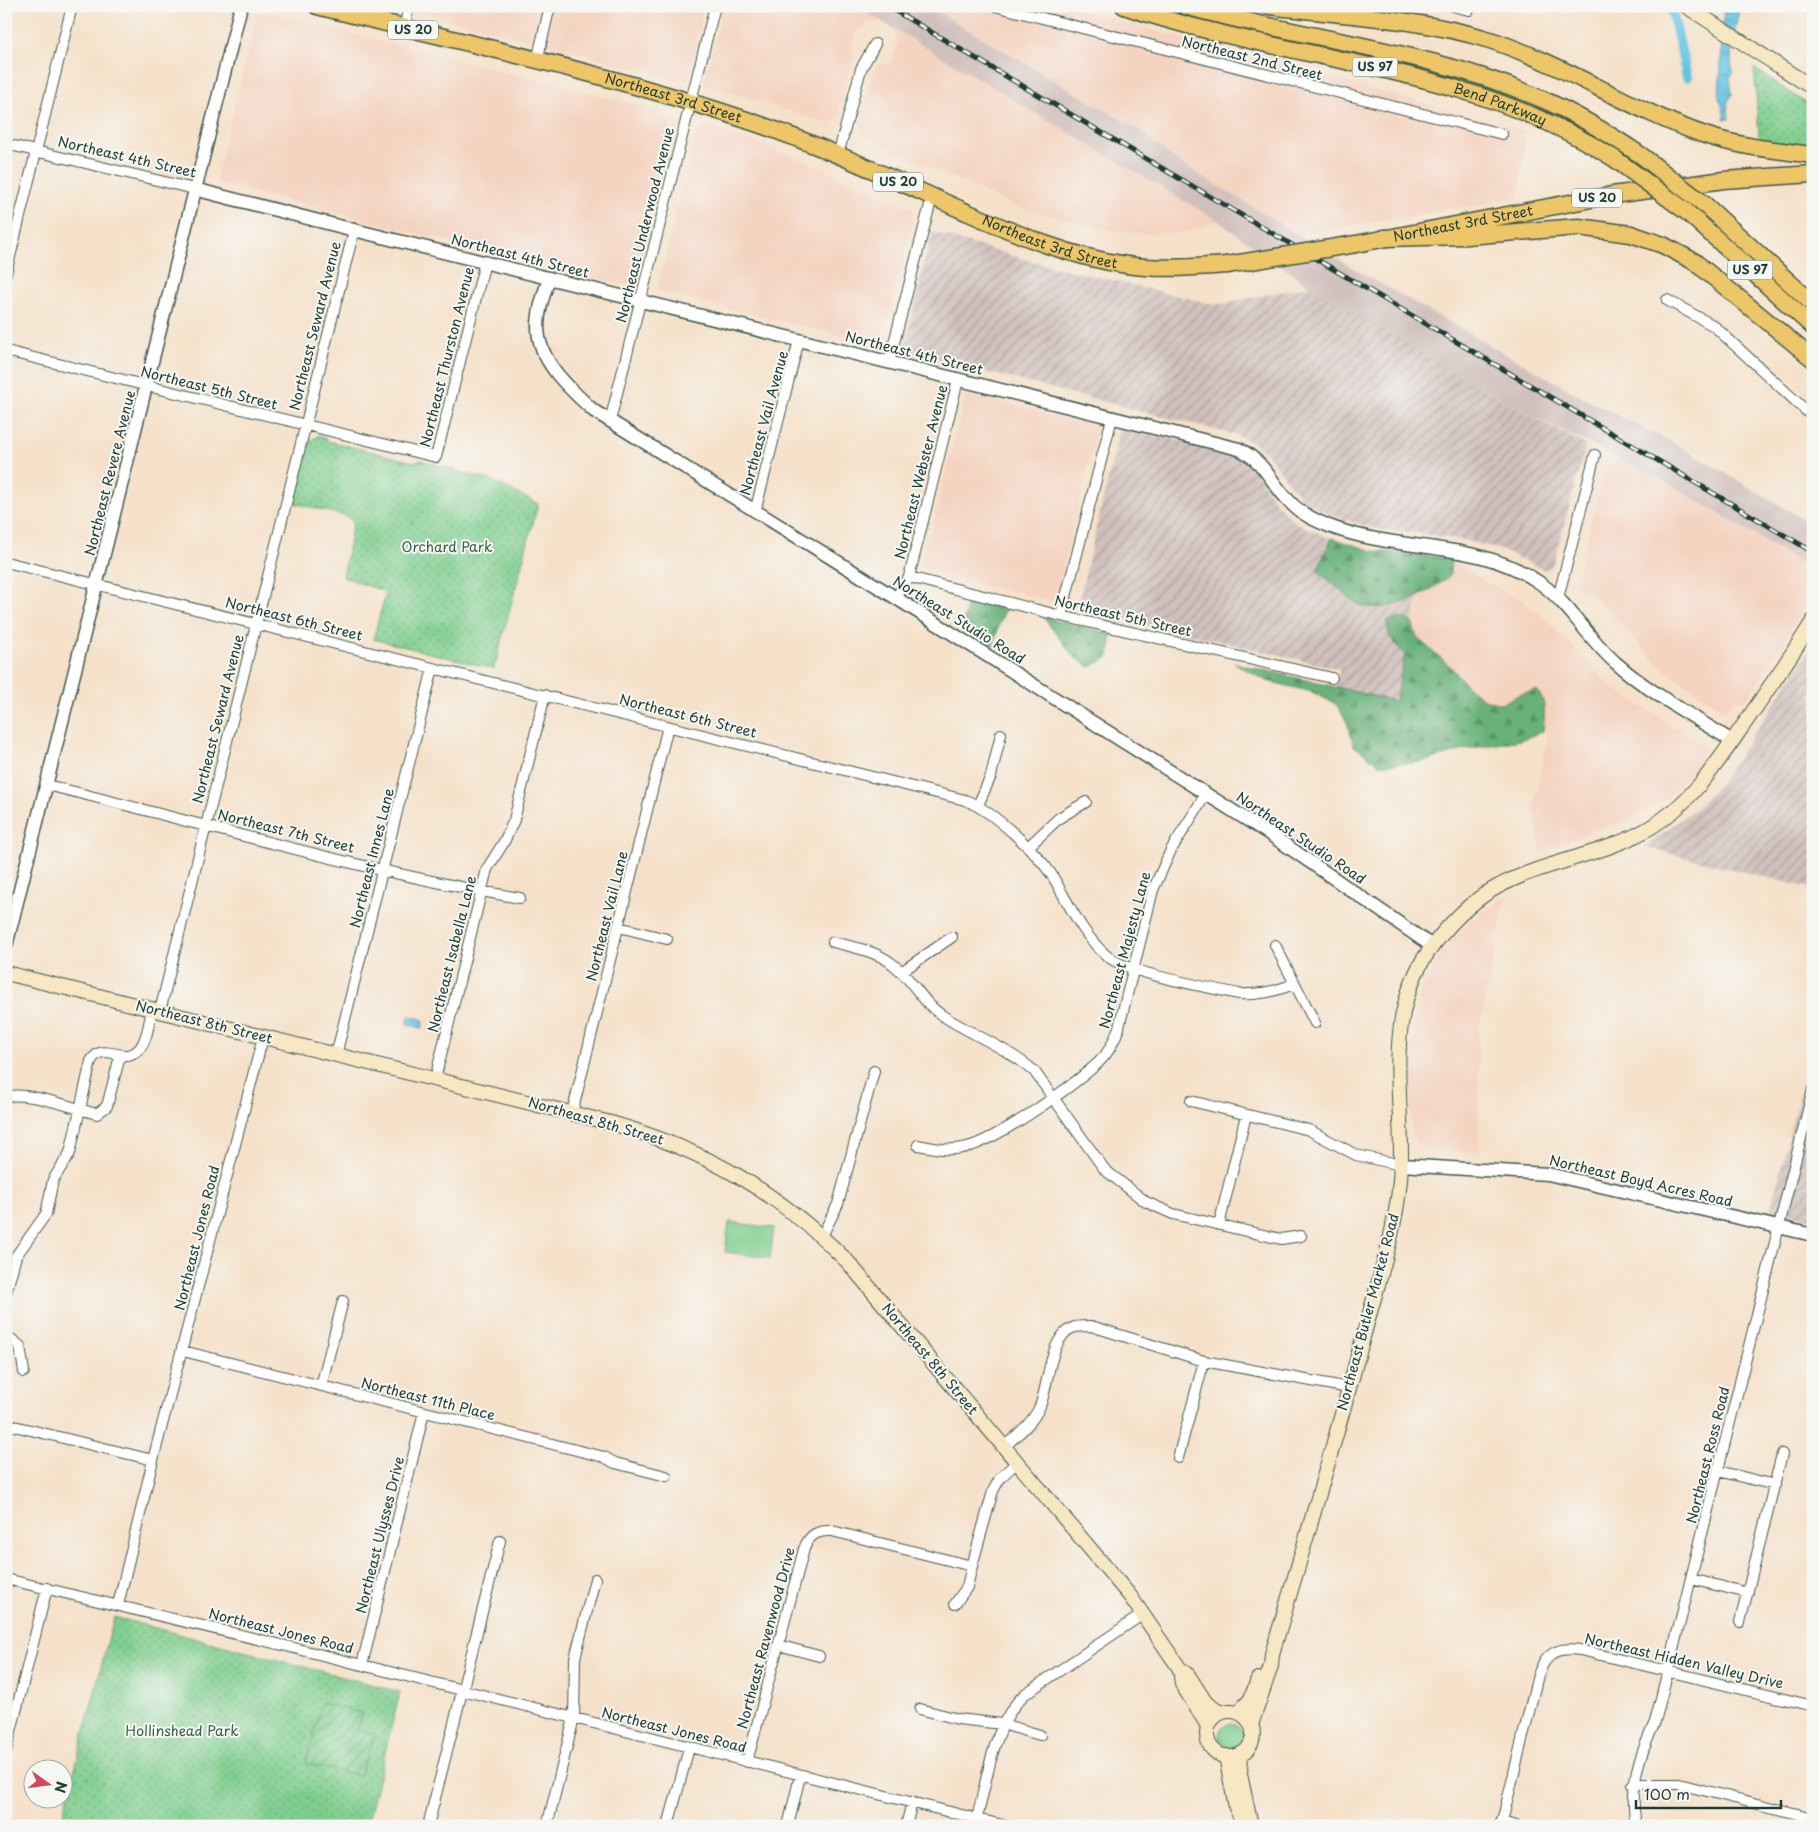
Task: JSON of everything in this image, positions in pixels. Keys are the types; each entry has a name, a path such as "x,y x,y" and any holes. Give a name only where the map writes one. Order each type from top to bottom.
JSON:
{"main road":[{"name":"Northeast 3rd Street","path":"317,6 537,61 690,102 782,133 838,155 1029,240 1077,255 1127,265 1159,268 1227,265 1356,244 1612,195 1724,180 1813,174"},
{"name":"Bend Parkway","path":"1124,6 1200,29 1399,72 1470,91 1550,122 1615,159 1687,212 1813,327"},
{"name":"Bend Parkway","path":"1185,6 1396,54 1483,78 1564,109 1642,156 1704,204 1813,304"},
{"path":"1269,6 1420,24 1490,40 1521,52 1663,119 1705,135 1758,148 1813,155"},
{"path":"1686,6 1811,88"},
{"path":"1384,238 1467,236 1578,227 1631,234 1663,245 1695,262 1813,359"},
{"name":"Northeast Butler Market Road","path":"1251,1724 1271,1666 1272,1654 1349,1388 1389,1241 1401,1164 1397,1056 1400,1022 1405,998 1432,946 1454,920 1476,901 1499,886 1533,872 1609,848 1663,819 1685,801 1710,774 1813,622"},
{"name":"Northeast 8th Street","path":"6,973 631,1128 695,1152 760,1188 794,1212 822,1236 854,1268 1143,1614 1180,1669 1188,1675 1206,1703 1220,1713"},
{"name":"Northeast Butler Market Road","path":"1239,1712 1251,1699 1264,1664 1272,1654"},
{"name":"Northeast 8th Street","path":"1180,1669 1182,1684 1208,1726"},
{"path":"1232,1710 1239,1712 1251,1724 1253,1737 1250,1745 1241,1754 1226,1756 1216,1752 1211,1747 1207,1733 1208,1726 1220,1713 1232,1710"},
{"path":"1241,1754 1240,1774 1251,1826"},
{"path":"1226,1756 1236,1808 1245,1826"}],"street":[{"path":"6,273 38,152 72,6"},
{"name":"Northeast Revere Avenue","path":"6,946 98,585 194,189 241,6"},
{"path":"404,28 409,6"},
{"path":"537,61 550,6"},
{"name":"Northeast Underwood Avenue","path":"610,422 639,300 715,6"},
{"name":"Northeast 2nd Street","path":"995,6 1502,134"},
{"path":"1453,6 1469,10"},
{"path":"838,155 861,69 875,44"},
{"name":"Northeast 4th Street","path":"6,144 1239,448 1265,467 1288,501 1311,518 1356,535 1377,540 1432,547 1491,561 1540,583 1558,598 1614,661 1637,680 1732,741"},
{"path":"889,362 932,197"},
{"name":"Northeast Seward Avenue","path":"120,1056 130,1054 140,1048 156,1010 206,825 354,230"},
{"name":"Northeast Thurston Avenue","path":"436,458 484,262"},
{"name":"Northeast Studio Road","path":"549,278 539,311 538,329 542,347 552,366 568,386 594,412 896,598 1206,794 1279,841 1432,946"},
{"path":"1667,300 1714,326 1813,417"},
{"name":"Northeast Vail Avenue","path":"755,512 799,340"},
{"name":"Northeast 5th Street","path":"6,351 436,458"},
{"name":"Northeast Webster Avenue","path":"896,598 909,577 958,380"},
{"path":"1061,616 1112,418"},
{"path":"1558,598 1595,454"},
{"name":"Northeast 6th Street","path":"6,562 938,792 978,805 1028,846 1051,874 1093,944 1109,958 1134,968 1239,994 1254,995 1276,991 1293,984"},
{"name":"Northeast 5th Street","path":"909,577 1061,616 1332,678"},
{"name":"Northeast Innes Lane","path":"336,1055 384,870 433,668"},
{"name":"Northeast Isabella Lane","path":"435,1079 486,869 504,842 514,820 545,695"},
{"name":"Northeast Vail Lane","path":"572,1113 668,726"},
{"path":"978,805 991,776 1001,734"},
{"name":"Northeast 7th Street","path":"47,785 384,870 481,892 520,898"},
{"name":"Northeast Majesty Lane","path":"918,1145 955,1149 978,1144 991,1138 1053,1097 1099,1062 1114,1042 1153,890 1161,869 1206,794"},
{"path":"1028,846 1059,818 1086,802"},
{"path":"619,927 667,939"},
{"path":"901,972 952,937"},
{"path":"833,942 875,953 891,962 929,1005 942,1016 1019,1058 1034,1071 1105,1170 1157,1209 1281,1239 1301,1236"},
{"path":"1275,944 1293,984 1315,1023"},
{"name":"Northeast Jones Road","path":"263,1037 183,1351 153,1460 118,1606 1006,1826"},
{"path":"6,1097 13,1095 31,1098 78,1109 97,1114 107,1106 120,1056 102,1051 96,1053 91,1061 78,1109 70,1153 52,1180 46,1214 16,1256 6,1293"},
{"path":"822,1236 838,1204 874,1071"},
{"name":"Northeast Ross Road","path":"1636,1826 1633,1784 1639,1757 1655,1722 1813,1090"},
{"path":"1191,1101 1309,1130 1356,1155 1401,1164"},
{"path":"1219,1225 1246,1115"},
{"name":"Northeast Boyd Acres Road","path":"1401,1164 1548,1174 1813,1236"},
{"path":"321,1386 342,1301"},
{"path":"1004,1446 1029,1424 1040,1408 1055,1349 1060,1337 1073,1328 1091,1326 1204,1362 1349,1388"},
{"path":"6,1335 20,1346 24,1372"},
{"name":"Northeast 11th Place","path":"183,1351 604,1457 615,1464 666,1476"},
{"path":"1178,1458 1204,1362"},
{"name":"Northeast Ulysses Drive","path":"362,1665 424,1412"},
{"path":"6,1424 153,1460"},
{"path":"1740,1622 1782,1454"},
{"path":"955,1604 966,1587 993,1492 1000,1478 1017,1462"},
{"path":"1718,1471 1775,1485"},
{"name":"Northeast Ravenwood Drive","path":"747,1762 804,1549 812,1536 819,1532 838,1533 972,1566"},
{"path":"428,1826 500,1541"},
{"path":"6,1579 118,1606"},
{"path":"547,1826 574,1718 576,1699 575,1658 595,1579"},
{"path":"1692,1579 1748,1593"},
{"path":"6,1751 47,1588"},
{"path":"977,1818 1002,1724 1014,1704 1025,1694 1143,1614"},
{"path":"778,1645 819,1656"},
{"name":"Northeast Hidden Valley Drive","path":"1501,1824 1538,1675 1542,1663 1550,1653 1568,1648 1580,1650 1813,1706"},
{"path":"6,1705 17,1708"},
{"path":"920,1709 958,1719 1002,1724 1040,1735"},
{"path":"668,1826 689,1748"},
{"path":"788,1826 800,1776"},
{"path":"1633,1784 1678,1784 1813,1818"},
{"path":"906,1826 912,1802"},
{"path":"1501,1824 1516,1826"}],"shaded area":[{"path":"398,6 705,6 687,80 675,79"},
{"path":"723,6 856,6 883,23 867,23 856,32 851,46 854,54 837,119 829,124 704,84"},
{"path":"856,6 928,6 1142,132 1172,158 1358,271 1591,402 1674,443 1813,525 1813,570 1663,480 1514,407 1429,358 1310,286 1218,221"},
{"path":"928,6 1066,6 1526,131 1519,197 1463,208 1297,234 1172,158 1142,132"},
{"path":"264,12 662,111 670,122 671,131 633,282 628,286 220,184 216,179 256,19 260,13"},
{"path":"890,27 1218,221 1184,233 1143,234 1096,228 1014,206 867,138 863,135 860,125 872,75 877,66 889,63 895,52 897,39"},
{"path":"710,127 805,161 912,209 913,220 882,343 877,345 661,292 658,285 696,133 703,128"},
{"path":"932,232 1027,260 1216,305 1310,286 1514,407 1586,445 1553,565 1545,570 1501,550 1467,541 1412,532 1385,531 1336,517 1309,505 1299,496 1269,456 1254,443 1236,435 903,351"},
{"path":"966,393 1098,426 1055,601 926,571 922,566"},
{"path":"1125,428 1229,452 1256,471 1276,503 1295,522 1329,538 1373,551 1427,556 1395,701 1335,687 1340,669 1077,608 1120,429"},
{"path":"1609,454 1663,480 1813,570 1813,596 1746,700 1732,702 1725,711 1661,667 1594,597 1575,584"},
{"path":"1427,556 1456,562 1484,581 1520,599 1547,620 1612,688 1706,746 1703,762 1666,799 1622,824 1592,831 1542,852 1533,807 1549,732 1395,701"},
{"path":"1813,645 1813,889 1644,847 1698,807 1723,780"},
{"path":"1506,896 1478,1035 1480,1152 1425,1150 1418,1145 1412,1136 1409,1063 1412,1024 1423,986 1441,954 1467,924"},
{"path":"1813,1043 1813,1219 1770,1210"}],"green space":[{"path":"1754,68 1813,108 1813,147 1769,144 1759,136"},
{"name":"Orchard Park","path":"319,435 328,441 413,462 420,460 493,481 538,504 494,669 373,639 386,592 343,577 353,522 346,516 294,503 310,441"},
{"path":"1332,538 1373,551 1440,557 1451,561 1450,575 1432,589 1409,600 1385,607 1362,606 1347,596 1317,570"},
{"path":"965,599 1006,608 993,647 961,627 966,612"},
{"path":"1043,617 1112,634 1109,657 1090,667 1074,657"},
{"path":"1399,617 1412,622 1417,638 1449,665 1470,689 1484,699 1501,704 1518,695 1536,690 1544,704 1543,731 1521,740 1467,749 1422,762 1380,765 1354,746 1347,722 1336,704 1312,692 1267,681 1234,663 1395,701 1405,655 1389,636 1387,622"},
{"path":"729,1222 774,1228 770,1258 725,1252"},
{"name":"Hollinshead Park","path":"114,1617 400,1692 367,1826 60,1826 64,1810 72,1810 72,1780"},
{"path":"322,1703 362,1713 358,1729 375,1735 359,1776 306,1763"},
{"path":"1231,1723 1240,1726 1243,1735 1240,1744 1231,1747 1222,1744 1219,1735 1222,1726"}],"water":[{"path":"1724,6 1739,6 1731,59 1734,73 1730,77 1732,95 1727,103 1729,119 1725,120 1722,104 1719,99"},
{"path":"409,1016 424,1020 422,1028 407,1024"}],"waterway":[{"path":"1671,6 1687,77"}],"railway":[{"path":"887,6 1813,552"}]}
